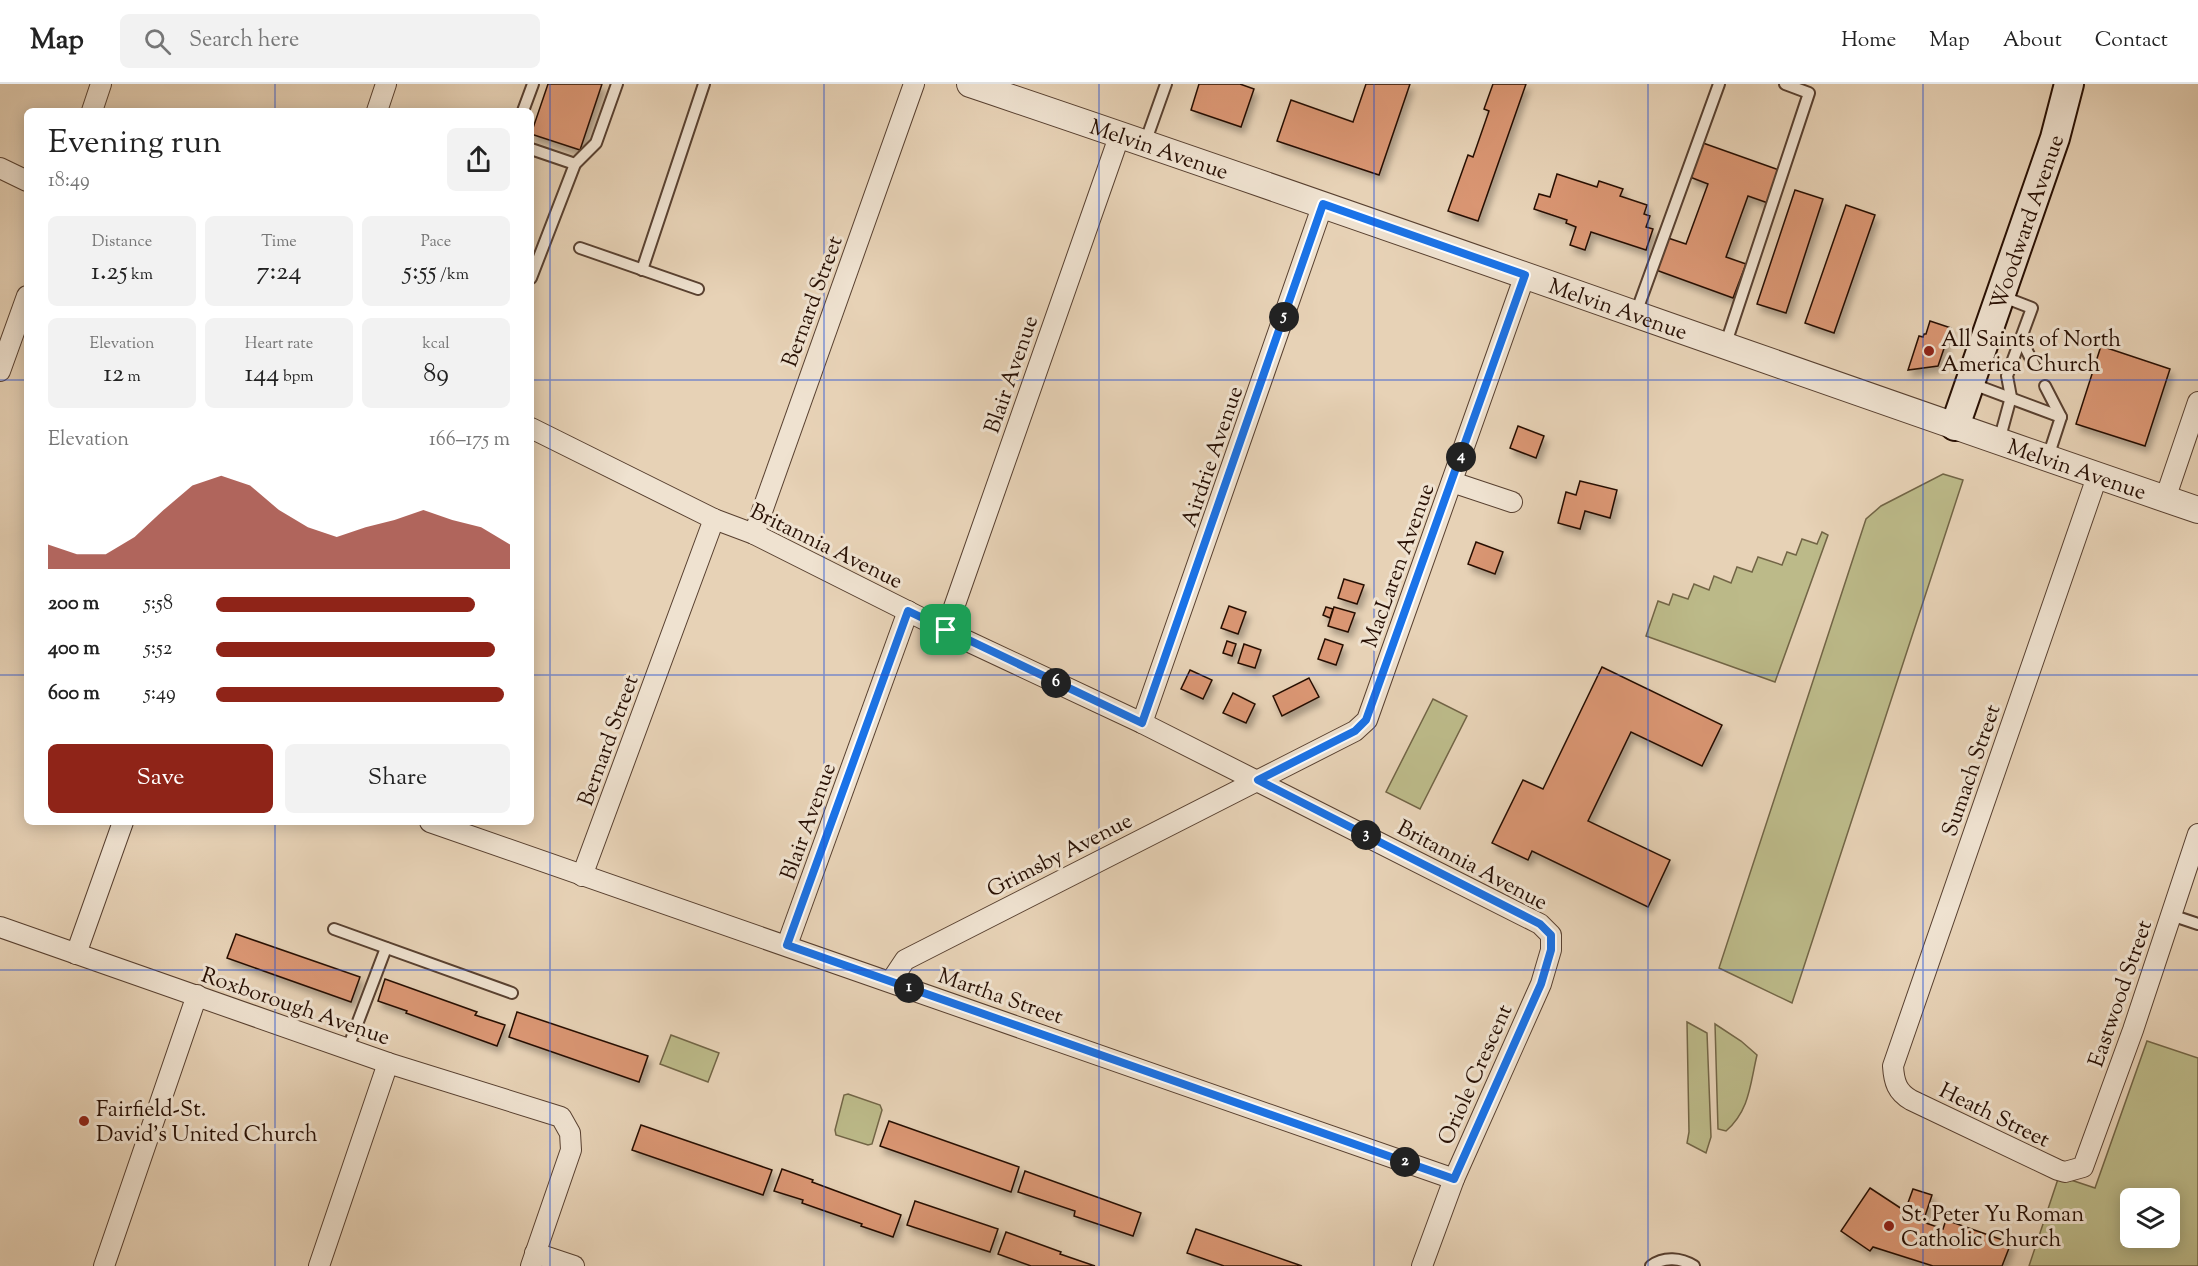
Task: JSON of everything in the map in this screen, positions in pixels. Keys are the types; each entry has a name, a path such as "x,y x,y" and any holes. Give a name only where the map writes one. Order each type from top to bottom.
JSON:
{"main road":[{"name":"Woodward Avenue","path":"1955,426 2055,138 2069,84"}],"street":[{"path":"93,108 101,84"},
{"path":"378,108 386,84"},
{"name":"Bernard Street","path":"754,534 914,84"},
{"name":"Melvin Avenue","path":"970,84 1323,204 2198,510"},
{"name":"Blair Avenue","path":"946,630 1120,135"},
{"path":"0,168 24,180"},
{"name":"Airdrie Avenue","path":"1142,723 1323,204"},
{"name":"MacLaren Avenue","path":"1258,780 1355,731 1366,720 1525,275"},
{"path":"0,371 24,304"},
{"path":"2165,499 2198,402"},
{"name":"Britannia Avenue","path":"534,429 714,519 754,534 946,630 1258,780 1540,924 1551,935"},
{"name":"Sumach Street","path":"1894,1082 1893,1066 2098,474"},
{"path":"1452,482 1512,502"},
{"name":"Bernard Street","path":"582,876 714,519"},
{"name":"Blair Avenue","path":"787,945 908,611"},
{"name":"Grimsby Avenue","path":"891,981 905,960 1258,780"},
{"path":"76,954 122,825"},
{"name":"Martha Street","path":"438,825 1454,1179"},
{"name":"Eastwood Street","path":"2083,1167 2133,1030 2198,834"},
{"name":"Roxborough Avenue","path":"0,927 388,1063 561,1118 570,1133 571,1150 533,1259"},
{"name":"Oriole Crescent","path":"1426,1265 1454,1179 1541,984 1551,950 1551,935"},
{"path":"104,1266 196,995"},
{"path":"319,1266 388,1063"},
{"name":"Heath Street","path":"1894,1082 1898,1090 1911,1100 2058,1170 2065,1172 2083,1167"},
{"path":"533,1259 574,1266"}],"lane":[{"path":"524,108 533,84"},
{"path":"534,270 575,164 596,143 617,84"},
{"path":"642,270 704,84"},
{"path":"1145,143 1166,84"},
{"path":"1635,314 1719,84"},
{"path":"1725,346 1809,93 1785,84"},
{"path":"534,150 575,164"},
{"path":"580,248 698,289"},
{"path":"1999,441 2011,398 2007,376 2032,308 2000,296"},
{"path":"2021,339 2034,365"},
{"path":"1970,382 2061,417"},
{"path":"2045,386 2061,417 2048,458"},
{"path":"2171,915 2198,924"},
{"path":"334,928 512,993"},
{"path":"348,1048 387,948"},
{"path":"1651,1266 1656,1262 1676,1258 1694,1266"}],"shaded area":[{"path":"1943,474 1963,480 1792,1003 1719,968 1866,519 1881,506"},
{"path":"1822,532 1828,535 1775,682 1646,636 1658,601 1669,605 1673,594 1688,599 1694,584 1709,590 1714,576 1731,583 1737,567 1752,572 1758,557 1782,565 1787,552 1796,555 1802,539 1817,544"},
{"path":"1433,699 1467,716 1420,809 1386,792"},
{"path":"1687,1022 1707,1033 1711,1137 1706,1153 1687,1143 1689,1132"},
{"path":"1715,1024 1757,1055 1745,1105 1726,1131 1718,1129"},
{"path":"671,1035 719,1053 708,1082 660,1064"},
{"path":"2147,1041 2198,1058 2198,1266 2029,1266 2059,1176 2095,1188"},
{"path":"848,1094 880,1105 882,1110 872,1144 868,1145 836,1135 835,1130 844,1095"}],"building":[{"path":"548,84 602,84 580,150 534,135 534,125"},
{"path":"1199,84 1240,84 1254,89 1241,127 1191,110"},
{"path":"1366,84 1410,84 1379,175 1277,141 1291,100 1353,122"},
{"path":"1493,84 1526,84 1478,221 1448,211 1468,155 1473,157 1489,111 1484,109"},
{"path":"1703,143 1779,170 1768,203 1748,196 1726,257 1746,264 1733,298 1656,270 1668,238 1686,244 1708,184 1690,177"},
{"path":"1557,174 1597,187 1599,181 1623,189 1620,196 1647,205 1644,214 1650,216 1646,227 1653,229 1646,250 1591,232 1585,250 1570,245 1576,227 1566,223 1567,220 1534,209 1539,194 1550,197"},
{"path":"1795,190 1823,199 1786,313 1757,304"},
{"path":"1846,205 1875,215 1834,333 1805,323"},
{"name":"All Saints of North America Church","path":"1930,321 1951,328 1938,366 1908,370 1919,336 1923,337 1926,334"},
{"path":"2101,346 2170,369 2145,446 2076,424"},
{"path":"1518,426 1544,436 1536,458 1510,448"},
{"path":"1580,481 1617,490 1610,518 1585,511 1580,529 1558,523 1566,492 1576,495"},
{"path":"1476,542 1503,552 1495,574 1468,564"},
{"path":"1344,579 1364,585 1357,604 1338,598"},
{"path":"1229,606 1246,612 1238,634 1221,628"},
{"path":"1326,607 1333,609 1330,618 1323,615"},
{"path":"1334,607 1355,613 1348,632 1328,626"},
{"path":"1325,639 1343,645 1336,665 1318,659"},
{"path":"1227,641 1236,644 1232,656 1223,653"},
{"path":"1244,644 1261,650 1255,668 1238,663"},
{"path":"1602,667 1722,725 1702,766 1631,732 1588,821 1670,860 1648,907 1532,851 1528,860 1492,843 1523,780 1543,789"},
{"path":"1190,670 1212,680 1203,699 1181,689"},
{"path":"1309,678 1319,697 1282,716 1273,696"},
{"path":"1233,693 1255,704 1246,723 1223,713"},
{"path":"236,934 360,977 351,1002 227,958"},
{"path":"385,979 477,1012 475,1015 505,1025 497,1046 378,1001"},
{"path":"517,1012 648,1056 639,1082 509,1037"},
{"path":"889,1121 1019,1167 1011,1192 880,1146"},
{"path":"641,1125 772,1170 763,1195 632,1150"},
{"path":"782,1169 901,1215 893,1237 802,1203 803,1200 774,1191"},
{"path":"1025,1171 1141,1213 1133,1236 1074,1216 1075,1211 1018,1192"},
{"name":"St. Peter Yu Roman Catholic Church","path":"1870,1188 1905,1211 1913,1189 1932,1195 1923,1222 1943,1229 1946,1220 2011,1243 2002,1266 1933,1266 1873,1247 1870,1251 1841,1231"},
{"path":"915,1201 998,1229 990,1252 907,1225"},
{"path":"1196,1229 1302,1266 1224,1266 1187,1253"},
{"path":"1006,1232 1095,1266 1031,1266 998,1254"}],"place":[{"name":"All Saints of North America Church","path":"1929,351"},
{"name":"Fairfield-St. David's United Church","path":"84,1121"},
{"name":"St. Peter Yu Roman Catholic Church","path":"1889,1226"}],"route":[{"path":"1323,204 1525,275 1366,720 1355,731 1258,780 1540,924 1551,935 1551,950 1541,984 1454,1179 787,945 908,611 946,630 1142,723 1323,204"}]}
